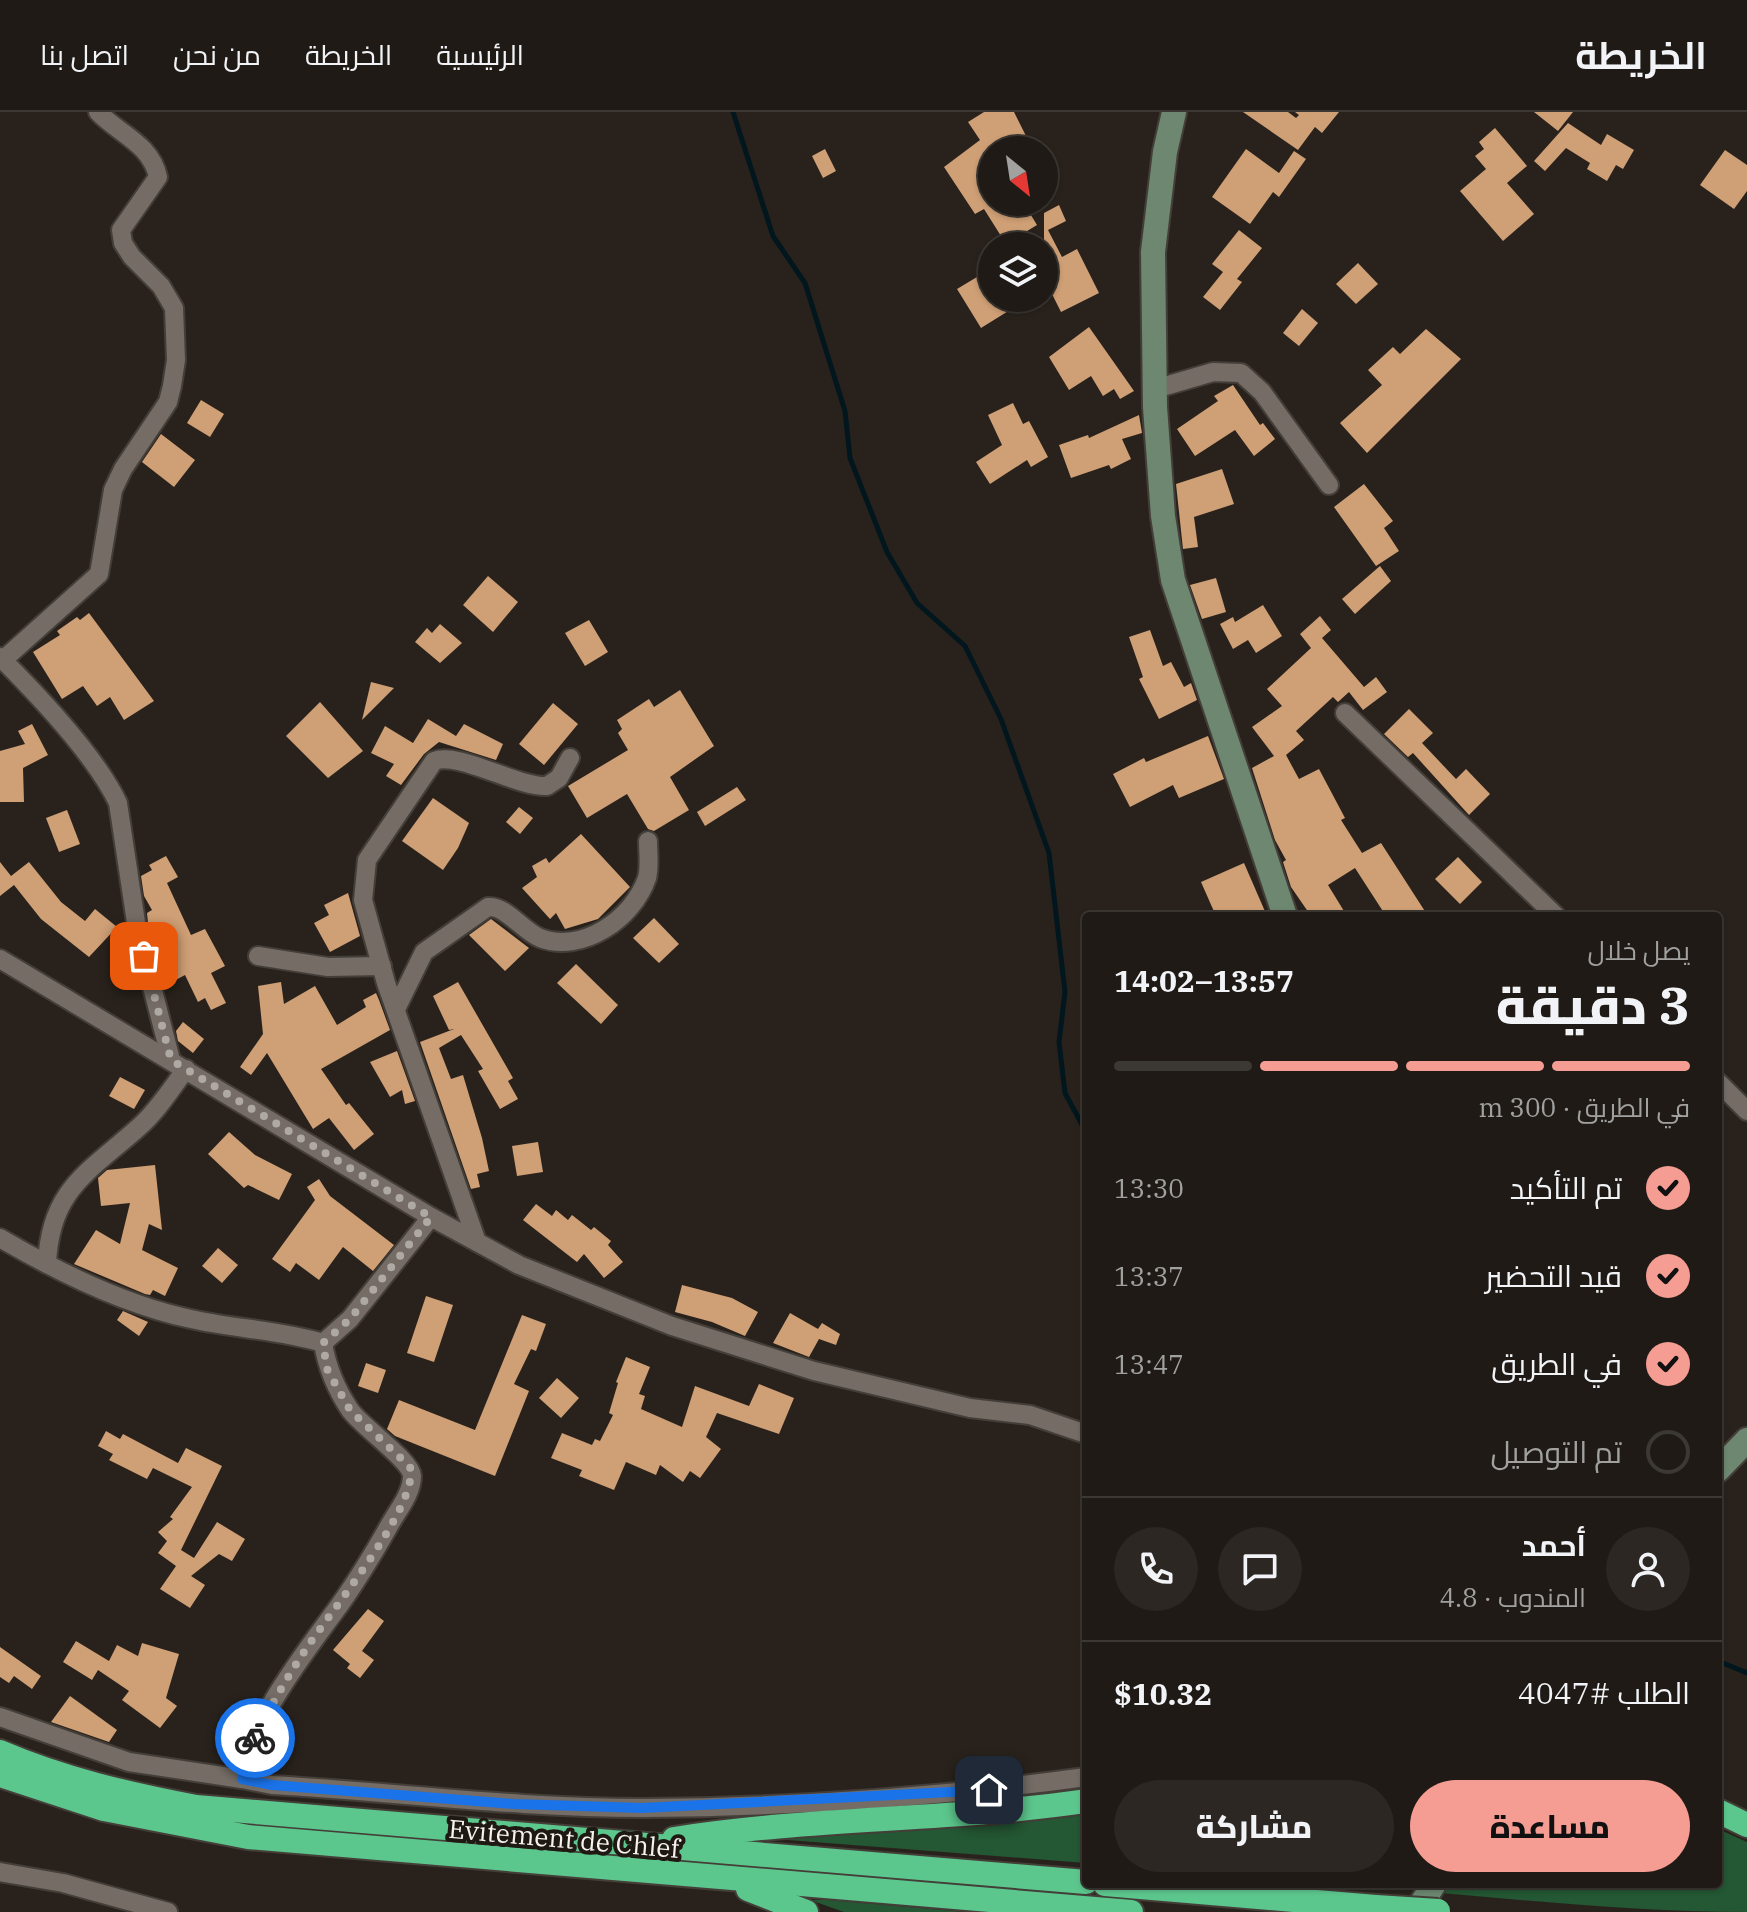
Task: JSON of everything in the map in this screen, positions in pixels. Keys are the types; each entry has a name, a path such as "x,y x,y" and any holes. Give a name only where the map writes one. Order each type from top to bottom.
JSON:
{"highway":[{"name":"Evitement de Chlef","path":"0,1752 43,1770 125,1793 196,1807 1082,1882"},
{"name":"Evitement de Chlef","path":"0,1775 104,1809 248,1837 1131,1912"},
{"path":"637,1845 737,1829 924,1819 1082,1801"},
{"path":"1722,1813 1747,1825"},
{"path":"723,1879 806,1912"},
{"path":"1152,1888 1435,1912"}],"main road":[{"path":"1174,112 1165,152 1153,252 1155,389 1163,516 1173,580 1284,912"},
{"path":"1722,1466 1747,1440"},
{"path":"1434,1888 1435,1912"}],"street":[{"path":"47,1264 53,1219 70,1188 149,1117 179,1065 137,929 118,803 109,784 83,750 2,658 99,574 113,490 123,469 168,402 172,386 177,338 174,308 161,286 132,257 123,243 121,230 158,177 155,163 146,150 98,112"},
{"path":"1155,389 1213,372 1241,373 1262,392 1329,485"},
{"path":"1345,713 1552,912"},
{"path":"477,1242 452,1178 382,966 363,900 367,860 428,767 440,759 535,786 547,786 559,778 570,758"},
{"path":"396,1009 424,952 488,907 497,907 523,929 550,941 581,941 601,931 632,903 647,877 648,841"},
{"path":"258,956 328,967 382,966"},
{"path":"0,959 431,1217 519,1265 687,1330 814,1371 970,1408 1030,1415 1082,1433"},
{"path":"1722,1086 1747,1111"},
{"path":"323,1343 350,1319 431,1217"},
{"path":"0,1238 116,1296 190,1319 294,1334 323,1343"},
{"path":"242,1779 246,1761 264,1721 303,1653 366,1565 408,1493 411,1480 407,1463 373,1436 350,1410 327,1369 323,1343"},
{"path":"0,1717 129,1762 272,1785 514,1804 642,1808 989,1790 1082,1778"},
{"path":"0,1872 63,1883 168,1912"}],"green space":[{"path":"1082,1812 1082,1863 724,1835 916,1830"},
{"path":"1722,1831 1747,1842 1747,1912 1632,1908 1441,1893 1437,1888 1722,1888"},
{"path":"810,1900 829,1900 965,1912 844,1912"}],"building":[{"path":"984,112 1014,112 1026,136 978,137 968,122"},
{"path":"1243,112 1288,112 1296,118 1299,115 1295,112 1339,112 1322,133 1315,127 1298,150"},
{"path":"1534,112 1573,112 1558,131"},
{"path":"1568,123 1601,145 1607,134 1634,150 1623,169 1616,165 1607,181 1587,169 1590,163 1566,148 1545,171 1534,161"},
{"path":"1495,128 1527,166 1507,183 1534,214 1503,241 1460,191 1486,169 1475,156 1484,149 1479,142"},
{"path":"978,142 978,212 975,214 944,167"},
{"path":"825,149 836,171 823,178 812,156"},
{"path":"1246,149 1279,173 1294,151 1306,159 1279,197 1273,192 1250,224 1212,197"},
{"path":"1725,150 1747,165 1747,191 1734,209 1700,185"},
{"path":"1058,206 1066,221 1044,232 1044,216 1058,216"},
{"path":"988,216 1032,216 1037,225 1026,232 998,232"},
{"path":"1239,230 1262,248 1237,279 1242,282 1220,310 1203,297 1223,272 1212,264"},
{"path":"1058,249 1062,257 1077,249 1099,293 1061,312 1058,306"},
{"path":"1358,263 1378,284 1356,304 1336,284"},
{"path":"978,276 978,312 1007,312 981,328 957,289"},
{"path":"1302,309 1318,323 1299,346 1283,333"},
{"path":"1089,327 1134,391 1120,399 1114,389 1103,396 1091,376 1069,390 1049,357"},
{"path":"1426,329 1461,359 1367,453 1340,423 1382,385 1368,370 1393,347 1400,354"},
{"path":"1233,385 1260,425 1263,423 1275,439 1254,456 1235,430 1195,456 1177,429 1218,401 1214,396"},
{"path":"201,400 224,414 210,437 187,423"},
{"path":"1013,403 1023,424 1029,421 1048,457 1031,467 1027,460 990,484 976,462 1002,445 988,415"},
{"path":"1139,415 1142,433 1122,439 1131,459 1111,469 1109,465 1071,478 1059,445 1088,435 1089,438"},
{"path":"161,434 195,460 174,487 142,462"},
{"path":"1222,469 1234,504 1194,517 1198,547 1183,549 1176,484"},
{"path":"1364,484 1393,521 1384,528 1399,551 1376,566 1334,507"},
{"path":"1380,566 1391,581 1355,614 1342,599"},
{"path":"488,576 518,602 493,632 463,605"},
{"path":"1216,578 1226,612 1202,619 1190,585"},
{"path":"1263,605 1282,636 1256,653 1248,640 1233,649 1220,624 1233,617 1235,622"},
{"path":"89,613 154,701 124,720 110,697 97,706 83,686 62,699 33,652 60,635 57,631 77,617 80,620"},
{"path":"1320,616 1331,630 1322,638 1364,687 1376,677 1387,692 1363,710 1349,692 1338,702 1333,697 1296,731 1304,740 1286,755 1299,779 1319,769 1345,818 1341,820 1362,853 1381,843 1425,912 1383,912 1355,868 1328,885 1345,912 1308,912 1291,887 1283,862 1286,860 1275,840 1252,768 1274,756 1252,727 1282,706 1267,689 1311,648 1300,634"},
{"path":"589,620 608,652 585,666 565,633"},
{"path":"440,624 462,643 440,663 415,642 427,628 432,633"},
{"path":"1150,630 1163,666 1171,662 1184,687 1191,683 1197,700 1159,719 1139,679 1143,677 1129,637"},
{"path":"371,682 394,688 362,720"},
{"path":"680,690 714,746 670,777 689,810 654,831 648,829 627,794 587,818 568,786 628,750 618,733 622,729 617,720 649,699 654,707"},
{"path":"320,702 363,751 328,778 286,736"},
{"path":"553,703 578,724 544,765 519,744"},
{"path":"1409,709 1433,733 1422,743 1456,779 1466,769 1490,794 1469,815 1413,753 1408,757 1384,734"},
{"path":"428,719 456,736 464,724 503,744 496,760 439,742 424,754 401,785 386,776 394,764 371,753 385,726 413,743"},
{"path":"32,724 48,755 23,768 24,802 0,802 0,751 25,744 18,731"},
{"path":"1208,736 1224,779 1179,798 1173,785 1130,807 1113,774 1144,758 1146,762"},
{"path":"737,787 746,800 705,826 697,812"},
{"path":"433,798 469,823 458,848 443,870 402,841"},
{"path":"519,807 533,818 520,834 506,822"},
{"path":"67,810 80,844 59,852 46,818"},
{"path":"581,834 630,887 598,919 565,929 556,913 550,919 522,888 537,877 532,866 546,858 549,863"},
{"path":"166,856 178,877 167,883 191,935 205,929 225,966 211,973 226,1003 211,1010 205,998 198,1002 185,975 170,983 160,963 166,960 148,923 147,913 152,910 144,896 141,876 152,870 149,865"},
{"path":"1458,857 1482,882 1460,904 1435,879"},
{"path":"0,862 11,876 29,862 61,902 85,921 95,909 117,927 89,957 41,919 14,885 0,896"},
{"path":"1244,863 1265,912 1214,912 1201,882"},
{"path":"348,893 360,936 330,952 314,923 329,915 324,905"},
{"path":"654,918 679,944 659,963 633,938"},
{"path":"491,919 529,948 505,971 469,935"},
{"path":"576,964 618,1005 601,1024 557,983"},
{"path":"281,982 284,1004 315,986 337,1025 366,1007 363,1000 376,993 390,1030 321,1069 346,1105 349,1103 374,1134 354,1150 329,1118 313,1129 267,1053 251,1075 240,1067 263,1034 258,986"},
{"path":"458,982 513,1078 508,1081 518,1099 500,1109 478,1071 483,1069 461,1035 439,1048 451,1079 463,1075 482,1138 489,1171 477,1174 480,1187 471,1189 420,1042 454,1029 449,1030 433,996"},
{"path":"183,1022 204,1039 193,1053 178,1041 176,1031"},
{"path":"397,1051 415,1101 405,1104 402,1090 390,1097 370,1062"},
{"path":"120,1077 145,1090 134,1109 109,1096"},
{"path":"229,1132 255,1155 292,1174 279,1200 248,1185 244,1188 208,1154"},
{"path":"538,1142 543,1172 517,1176 512,1146"},
{"path":"155,1165 162,1230 149,1224 142,1250 178,1268 165,1296 153,1290 150,1295 145,1294 74,1264 96,1230 120,1244 130,1203 101,1206 98,1178 107,1170"},
{"path":"319,1179 330,1196 394,1245 373,1271 343,1247 319,1280 296,1263 290,1272 272,1259 315,1200 307,1187"},
{"path":"536,1204 552,1216 556,1210 568,1220 572,1215 591,1230 594,1227 611,1241 608,1245 623,1262 604,1278 584,1254 577,1262 523,1220"},
{"path":"218,1248 238,1265 222,1283 202,1266"},
{"path":"682,1285 732,1298 758,1312 745,1336 712,1322 675,1312"},
{"path":"426,1296 453,1305 434,1362 407,1353"},
{"path":"123,1311 148,1322 139,1336 117,1320"},
{"path":"790,1313 818,1329 822,1323 840,1334 836,1345 819,1339 809,1357 773,1343"},
{"path":"522,1315 546,1324 536,1351 531,1349 514,1384 529,1391 495,1476 395,1436 387,1429 399,1400 475,1430"},
{"path":"626,1357 650,1367 639,1394 645,1396 641,1409 682,1427 695,1386 749,1406 759,1384 794,1398 779,1434 717,1413 706,1437 721,1449 700,1478 690,1471 683,1482 660,1465 656,1475 626,1462 614,1490 579,1476 582,1470 551,1458 562,1433 592,1445 595,1439 600,1441 613,1415 609,1413"},
{"path":"366,1363 386,1370 378,1393 358,1386"},
{"path":"557,1378 579,1398 561,1418 539,1398"},
{"path":"106,1431 120,1439 123,1434 178,1463 186,1448 222,1466 181,1550 194,1558 217,1522 245,1539 232,1561 219,1554 191,1576 205,1585 190,1608 160,1589 176,1566 158,1553 167,1541 158,1532 173,1519 170,1517 192,1487 153,1468 147,1479 109,1460 113,1454 98,1446"},
{"path":"368,1609 384,1621 362,1651 374,1660 360,1678 347,1668 350,1664 333,1650"},
{"path":"76,1641 109,1661 117,1645 138,1656 142,1643 179,1654 166,1698 177,1706 160,1728 122,1700 129,1691 98,1670 92,1680 63,1662"},
{"path":"0,1647 41,1676 32,1689 14,1676 9,1683 0,1677"},
{"path":"70,1696 117,1730 109,1742 51,1722"}],"waterway":[{"path":"733,112 773,236 805,283 845,411 850,458 887,552 917,603 965,646 1001,719 1049,853 1065,992 1059,1042 1065,1093 1082,1125"},
{"path":"1722,1663 1747,1673"}],"way so far":[{"path":"144,956 171,1060 431,1217 350,1319 323,1343 327,1369 350,1410 373,1436 410,1467 412,1473 408,1493 366,1565 303,1653 255,1738"}],"route":[{"path":"255,1738 242,1779 272,1785 394,1792 514,1804 642,1808 989,1790"}]}
